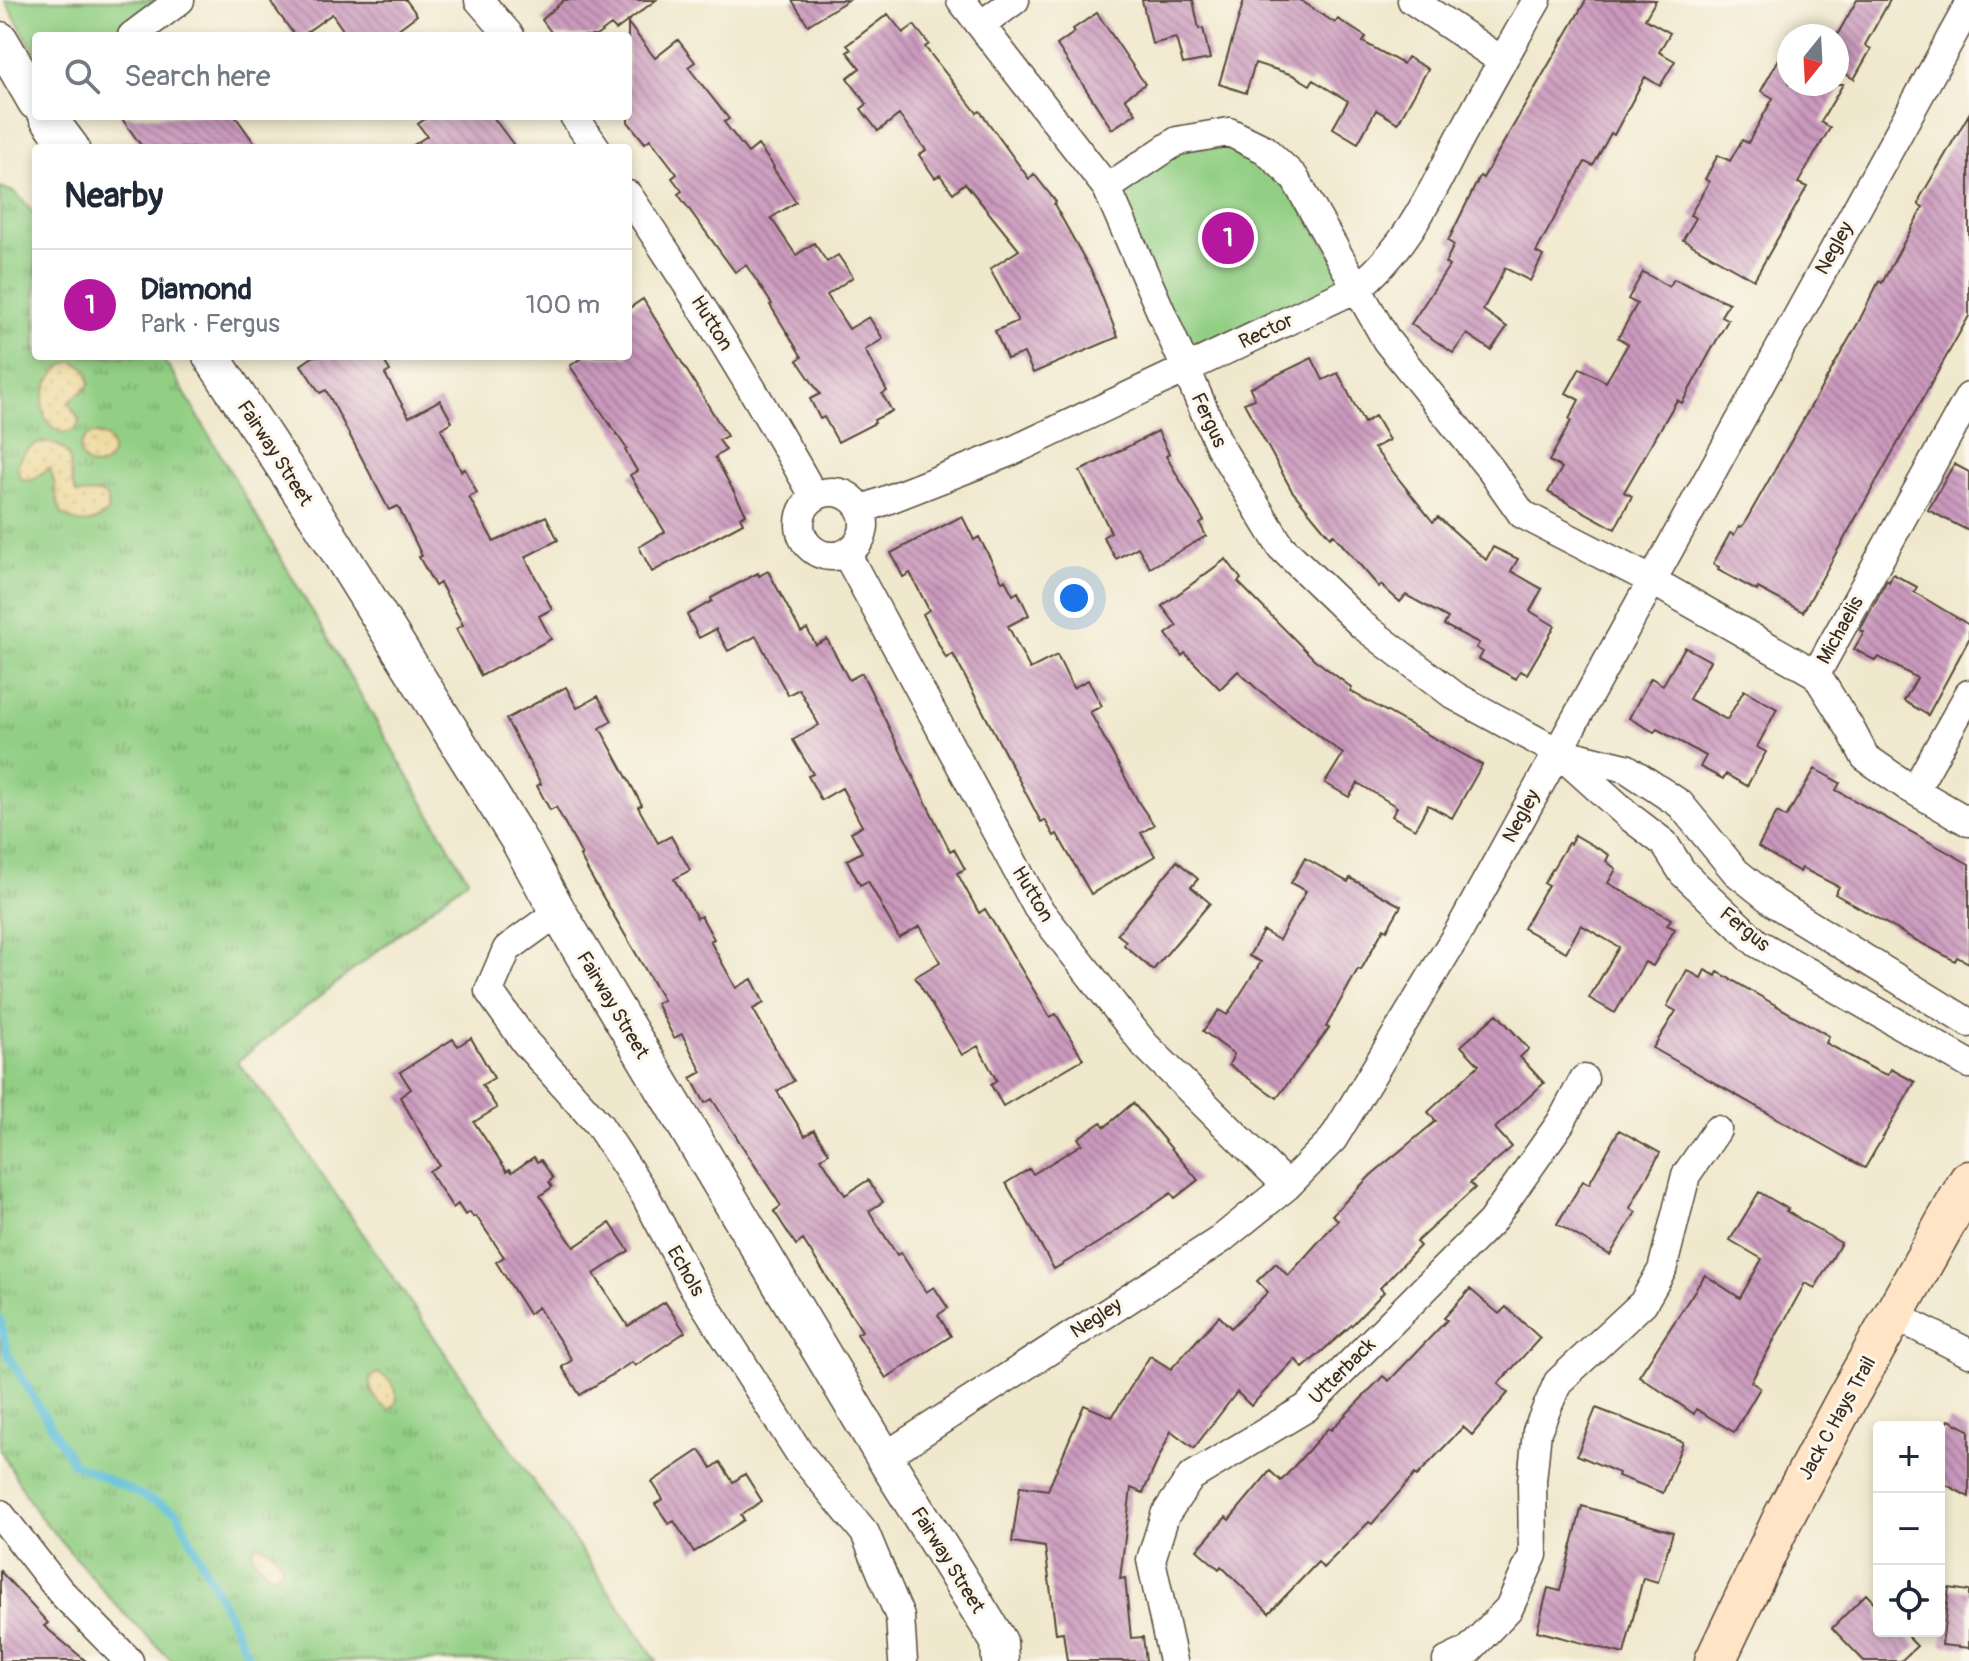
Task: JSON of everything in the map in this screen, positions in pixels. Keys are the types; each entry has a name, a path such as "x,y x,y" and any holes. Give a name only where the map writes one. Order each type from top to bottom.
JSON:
{"main road":[{"name":"Jack C Hays Trail","path":"1715,1661 1783,1518 1969,1181"}],"street":[{"path":"137,32 180,0"},
{"path":"479,0 507,32"},
{"name":"Fergus","path":"961,0 1107,188 1220,447 1281,547 1362,625 1455,696 1556,751 1664,843 1683,873 1757,943 1969,1064"},
{"path":"981,25 1015,0"},
{"path":"1412,0 1501,60"},
{"name":"Rector","path":"861,510 1012,451 1357,288 1380,270 1417,220 1501,60 1537,0"},
{"name":"Negley","path":"884,1457 1220,1240 1287,1186 1333,1139 1459,931 1969,5"},
{"path":"0,40 32,95"},
{"path":"50,120 68,144"},
{"path":"577,120 593,144"},
{"path":"1107,188 1177,141 1229,132 1264,149 1294,177 1387,341 1491,470 1522,514 1651,580 1816,674"},
{"name":"Hutton","path":"632,201 759,399 814,496"},
{"name":"Fairway Street","path":"214,360 321,523 518,839 558,912 884,1457 999,1642 1000,1661"},
{"name":"Michaelis","path":"1969,397 1816,674 1865,757 1908,787 1969,822"},
{"path":"832,491 843,493 861,510 864,530 861,539 846,553 825,556 815,551 801,534 798,523 800,512 814,496 832,491"},
{"name":"Hutton","path":"846,553 1037,907 1145,1045 1287,1186"},
{"path":"1908,787 1917,786 1969,694"},
{"name":"Fergus","path":"1556,751 1626,768 1637,775 1680,804 1736,872 1776,904 1969,1023"},
{"name":"Echols","path":"558,912 507,949 489,991 526,1043 599,1125 645,1195 691,1283 800,1454 865,1533 900,1617 903,1661"},
{"name":"Utterback","path":"1173,1661 1151,1560 1165,1515 1191,1477 1306,1408 1491,1222 1561,1122 1584,1079"},
{"path":"1447,1661 1468,1651 1509,1608 1533,1555 1532,1481 1537,1431 1558,1382 1643,1303 1662,1270 1686,1175 1717,1130"},
{"path":"1894,1315 1969,1353"},
{"path":"0,1514 60,1591 129,1661"}],"green space":[{"path":"5,0 155,0 112,32 32,32 32,48"},
{"path":"1229,135 1263,152 1353,286 1186,366 1109,189 1178,143"},
{"path":"0,187 16,193 32,211 32,360 163,360 170,368 468,879 237,1062 286,1122 657,1661 172,1661 115,1604 36,1512 0,1450"}],"sand":[{"path":"74,361 87,370 90,383 69,403 79,420 77,429 63,433 45,417 44,394 55,373"},
{"path":"96,434 107,439 112,450 107,461 96,466 85,461 80,450 85,439"},
{"path":"45,442 57,445 69,456 73,487 77,494 100,493 107,498 109,510 104,515 93,521 80,522 62,514 49,468 31,481 20,478 17,467 23,454"},
{"path":"377,1373 389,1380 395,1392 397,1401 390,1410 378,1401 371,1388 370,1378"},
{"path":"256,1544 269,1549 279,1559 282,1568 278,1575 271,1576 254,1559 252,1551"}],"building":[{"path":"269,0 406,0 417,15 394,32 344,32 332,14 307,32 292,32"},
{"path":"564,0 656,0 616,30 611,25 601,32 551,32 542,20"},
{"path":"792,0 848,0 808,25"},
{"path":"1142,0 1193,0 1210,59 1183,64 1176,38 1152,44"},
{"path":"1244,0 1300,0 1335,23 1338,19 1366,37 1363,42 1403,64 1407,57 1428,69 1398,123 1376,110 1358,143 1333,128 1348,101 1313,80 1310,85 1293,75 1255,63 1246,93 1219,84"},
{"path":"1586,0 1656,0 1645,19 1670,33 1659,52 1675,61 1660,86 1645,77 1614,135 1611,133 1593,166 1585,162 1536,252 1543,256 1530,281 1505,268 1483,310 1507,327 1491,350 1467,334 1453,353 1411,324 1449,266 1445,263 1454,245 1448,241 1480,176 1483,178"},
{"path":"1857,0 1890,0 1865,45 1871,49 1854,79 1849,76 1849,24 1843,24"},
{"path":"1097,13 1145,84 1125,98 1136,113 1112,129 1057,45 1075,32 1073,29"},
{"path":"888,14 903,33 914,25 929,44 925,47 977,113 980,111 1029,179 1034,174 1056,202 1054,204 1093,274 1118,337 1033,373 1024,353 1007,359 995,331 1018,321 990,269 1019,250 965,183 953,193 940,175 935,178 919,155 926,150 899,115 878,131 861,109 867,104 847,78 860,68 847,52 851,50 847,45"},
{"path":"628,23 655,58 678,40 695,62 688,67 729,119 724,122 748,153 758,145 796,202 771,218 796,255 814,243 827,262 838,255 853,277 827,295 849,329 869,317 883,339 865,350 887,391 882,394 892,411 874,420 875,423 838,442 824,417 820,419 810,399 820,394 797,360 802,357 772,304 746,265 735,272 678,194 682,191 672,178 677,174 650,139 645,143 628,122 632,120 632,32 628,32"},
{"path":"1777,62 1777,96 1836,96 1821,122 1830,128 1798,183 1807,187 1754,280 1683,240 1696,218 1690,215 1709,182 1705,179 1718,155 1730,161 1742,140 1748,143 1773,98 1761,91"},
{"path":"1969,114 1969,316 1803,612 1758,588 1757,591 1718,570 1719,567 1713,564 1730,533 1734,535 1744,524 1879,281 1882,283 1923,207 1919,205 1920,198"},
{"path":"123,120 238,120 255,144 140,144"},
{"path":"424,120 495,120 513,144 415,144 427,136 418,124"},
{"path":"1643,272 1669,287 1674,279 1729,303 1721,316 1728,320 1682,403 1677,400 1624,492 1632,496 1615,529 1548,492 1562,468 1549,461 1579,400 1566,393 1580,368 1606,382 1628,344 1618,338 1637,304 1628,299"},
{"path":"643,299 727,436 719,440 726,450 715,457 746,514 740,517 743,523 652,572 639,547 665,532 630,475 637,471 627,449 570,366 578,360 632,360 632,306"},
{"path":"1312,358 1323,380 1338,373 1364,423 1375,416 1389,440 1374,448 1433,522 1438,517 1486,560 1493,547 1518,559 1511,571 1542,589 1530,611 1555,626 1527,674 1520,671 1516,679 1479,659 1483,652 1476,648 1479,643 1444,625 1448,618 1406,595 1400,602 1381,585 1379,587 1333,534 1330,537 1292,491 1244,403 1255,399 1250,388"},
{"path":"308,360 383,360 390,371 385,374 409,417 440,400 452,422 441,429 461,471 465,469 477,493 469,497 494,542 546,516 558,540 525,557 552,609 539,616 551,639 481,676 456,629 463,625 440,583 435,586 419,557 422,556 398,506 389,510 326,390 320,393 301,365"},
{"path":"1158,431 1169,454 1166,456 1204,521 1200,524 1206,536 1150,568 1138,547 1116,559 1103,537 1111,532 1080,471"},
{"path":"1954,464 1969,472 1969,531 1928,510"},
{"path":"962,516 974,540 979,537 1002,581 1005,580 1013,595 1018,592 1029,615 1008,626 1030,669 1057,655 1073,688 1088,680 1102,706 1090,712 1154,825 1141,833 1155,856 1091,894 1057,834 1054,836 1045,820 1041,822 953,654 946,658 923,614 929,610 910,573 903,577 891,553"},
{"path":"1226,559 1241,579 1238,582 1314,659 1352,688 1350,691 1482,765 1452,818 1428,805 1415,829 1392,816 1397,807 1358,783 1349,797 1325,783 1343,754 1238,671 1220,689 1185,653 1182,656 1166,634 1177,626 1162,606"},
{"path":"768,571 801,632 807,629 816,645 827,639 849,680 862,673 950,851 954,849 965,869 957,873 979,913 985,909 1050,1017 1056,1014 1083,1059 1003,1106 991,1085 997,1081 978,1046 962,1055 915,977 940,962 920,926 899,938 868,881 860,885 847,860 862,852 851,832 862,826 842,788 821,800 808,776 813,774 793,740 819,725 799,689 788,695 756,636 728,651 716,629 699,638 687,615 712,601 711,598 758,573 759,576"},
{"path":"1893,574 1917,587 1914,592 1969,625 1969,639 1928,715 1904,701 1917,678 1879,657 1876,661 1854,649 1864,632 1860,630"},
{"path":"1685,647 1710,661 1689,699 1727,720 1744,690 1777,709 1757,747 1766,752 1747,786 1726,774 1723,779 1700,767 1706,756 1657,729 1654,732 1629,718 1651,678 1663,685"},
{"path":"566,687 577,708 598,696 612,721 600,728 642,805 638,807 658,843 671,836 690,870 674,879 697,918 701,916 714,939 710,941 736,988 752,979 764,1003 753,1009 794,1081 777,1091 805,1136 814,1130 829,1153 821,1158 845,1195 868,1180 883,1202 869,1211 897,1255 901,1253 926,1292 934,1287 948,1308 938,1315 951,1336 886,1378 857,1334 862,1331 803,1240 796,1245 774,1211 781,1206 712,1099 705,1103 691,1078 702,1072 682,1034 674,1038 656,1003 663,1000 589,873 556,807 550,810 537,786 541,784 506,719"},
{"path":"1815,769 1840,783 1836,790 1969,864 1969,963 1957,957 1955,961 1912,938 1835,894 1839,887 1802,868 1800,872 1758,847 1777,812 1786,817"},
{"path":"1575,835 1609,855 1606,861 1616,869 1608,883 1671,919 1667,925 1675,929 1653,966 1645,962 1615,1013 1589,998 1619,947 1581,925 1566,952 1523,928 1548,885 1544,883"},
{"path":"1305,858 1401,906 1387,930 1384,928 1361,970 1358,969 1326,1027 1329,1028 1277,1098 1229,1065 1234,1054 1203,1031 1219,1010 1227,1015 1261,962 1249,956 1263,931 1279,940 1306,891 1291,883"},
{"path":"1177,861 1198,879 1191,887 1210,903 1153,970 1124,945 1126,941 1117,934"},
{"path":"1687,970 1701,978 1705,970 1716,976 1718,972 1829,1036 1826,1043 1877,1071 1888,1075 1891,1069 1915,1082 1865,1168 1653,1048 1676,1011 1667,1006"},
{"path":"1497,1014 1529,1049 1520,1057 1544,1083 1495,1128 1512,1147 1470,1183 1475,1188 1416,1242 1420,1246 1380,1288 1384,1292 1303,1368 1295,1359 1251,1406 1237,1392 1194,1448 1171,1431 1143,1493 1131,1488 1120,1579 1125,1578 1131,1638 1143,1637 1146,1661 1067,1661 1063,1632 1056,1633 1045,1547 1012,1542 1020,1486 1048,1490 1084,1405 1112,1417 1150,1356 1171,1369 1219,1316 1231,1328 1268,1292 1257,1281 1276,1263 1288,1276 1338,1220 1332,1215 1371,1175 1436,1121 1428,1112 1479,1065 1461,1046"},
{"path":"471,1038 494,1078 482,1085 497,1108 474,1122 507,1171 510,1169 512,1172 534,1157 537,1162 541,1160 553,1178 549,1182 552,1187 540,1196 574,1247 610,1223 629,1251 594,1274 628,1326 665,1302 685,1332 635,1366 632,1362 580,1395 562,1367 572,1360 538,1307 529,1314 496,1262 504,1257 476,1216 473,1217 470,1212 465,1215 458,1204 453,1208 429,1171 439,1165 400,1097 411,1089 400,1072 453,1039 458,1046"},
{"path":"1133,1103 1198,1180 1175,1198 1171,1193 1054,1269 1006,1183 1029,1169 1033,1174 1082,1144 1078,1138 1101,1122 1105,1127"},
{"path":"1619,1130 1660,1153 1630,1208 1636,1212 1610,1255 1557,1224 1583,1181 1589,1184"},
{"path":"1759,1192 1841,1243 1815,1288 1805,1283 1751,1382 1760,1388 1734,1432 1696,1409 1694,1414 1639,1376 1705,1275 1740,1298 1762,1259 1730,1240"},
{"path":"1470,1289 1499,1314 1506,1307 1540,1338 1498,1384 1508,1393 1472,1435 1463,1427 1417,1476 1415,1474 1372,1524 1369,1522 1323,1568 1318,1562 1269,1613 1221,1566 1219,1569 1197,1550 1226,1517 1229,1520 1270,1471 1281,1481 1328,1428 1331,1430 1383,1376 1389,1381 1447,1320 1444,1318"},
{"path":"1596,1408 1683,1442 1663,1493 1618,1476 1619,1473 1577,1455"},
{"path":"1949,1420 1969,1430 1969,1497 1945,1484 1945,1428"},
{"path":"700,1450 712,1468 720,1462 733,1482 745,1474 762,1501 741,1515 744,1520 694,1552 674,1521 669,1524 655,1504 663,1499 652,1482"},
{"path":"1582,1506 1673,1532 1658,1582 1643,1578 1624,1654 1537,1631 1548,1588 1560,1591"},
{"path":"0,1571 48,1623 44,1626 86,1661 0,1661"},
{"path":"1949,1588 1969,1591 1969,1648 1942,1645"},
{"path":"1866,1594 1873,1602 1873,1637 1908,1637 1917,1646 1901,1661 1864,1661 1832,1628"}],"waterway":[{"path":"0,1320 8,1355 73,1463 177,1512 251,1661"}],"place":[{"name":"Diamond","path":"1228,238"}]}
